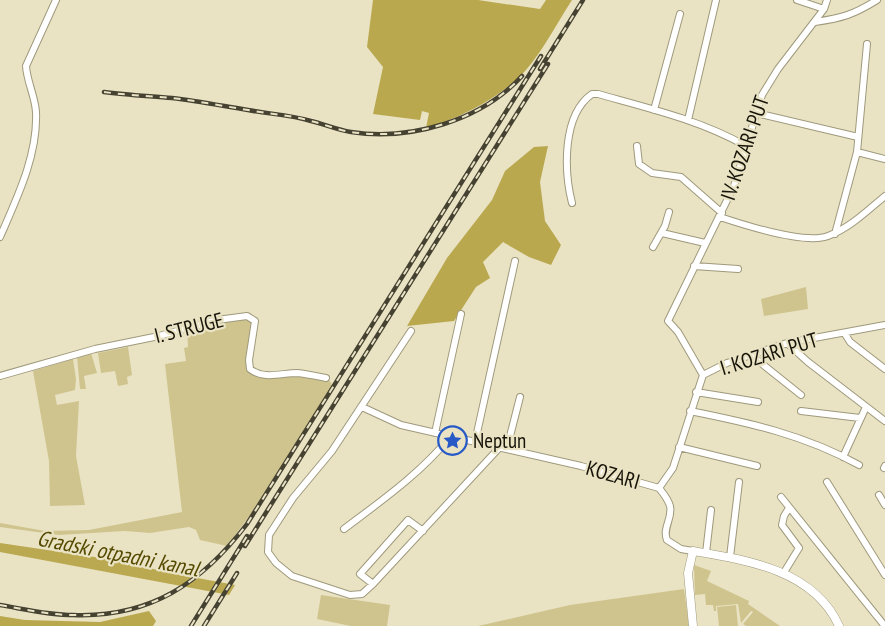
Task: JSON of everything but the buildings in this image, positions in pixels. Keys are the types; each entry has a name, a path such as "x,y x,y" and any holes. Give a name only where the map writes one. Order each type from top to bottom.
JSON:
{"street":[{"path":"0,237 25,175 36,132 34,95 26,66 56,0"},
{"path":"688,120 716,0"},
{"path":"797,0 824,9"},
{"name":"IV. KOZARI PUT","path":"703,375 678,332 668,321 734,186 762,95 778,69 824,9 827,0"},
{"path":"815,22 855,14 877,0"},
{"path":"654,110 680,14"},
{"path":"835,234 857,152 867,44"},
{"path":"572,203 567,185 569,136 573,117 589,96 598,94 688,120 746,146"},
{"path":"756,112 830,132 858,137"},
{"path":"637,146 639,164 645,170 681,177 721,215 757,230 818,238 835,234 885,196"},
{"path":"857,152 885,159"},
{"path":"653,247 662,232 669,212"},
{"path":"662,232 705,243"},
{"path":"475,442 515,261"},
{"path":"694,266 738,268"},
{"path":"435,433 461,314"},
{"name":"I. STRUGE","path":"0,376 95,349 159,336 217,320 247,316 255,321 249,360 250,369 263,375 299,373 326,378"},
{"name":"I. KOZARI PUT","path":"659,488 673,468 703,375 750,355 786,344 885,325"},
{"path":"411,331 362,408 293,498 268,535 268,552 276,563 292,576 350,595 362,594 503,448 520,397"},
{"path":"845,334 850,342 885,369"},
{"path":"786,344 885,421"},
{"path":"750,355 801,395"},
{"path":"696,392 758,402"},
{"path":"843,456 866,407"},
{"name":"KOZARI","path":"362,408 401,425 503,448 659,488 670,507 665,530 667,540 681,549 730,557 761,565 783,574"},
{"path":"690,411 759,425 843,456 859,465"},
{"path":"801,411 860,418"},
{"path":"344,529 390,495 427,462 450,437"},
{"path":"679,447 757,466"},
{"path":"730,557 739,482"},
{"path":"827,482 885,575"},
{"path":"879,495 885,505"},
{"path":"781,496 883,625"},
{"path":"789,508 782,525 799,548 783,574 820,596 833,613 839,626"},
{"path":"706,554 711,510"},
{"path":"373,584 360,574 408,520 423,531"},
{"path":"693,551 688,577 693,626"}],"shaded area":[{"path":"373,0 478,0 540,9 546,0 572,0 539,53 516,80 480,105 426,128 429,113 422,111 420,120 373,114 383,67 367,47"},
{"path":"548,146 540,182 545,221 561,245 551,265 529,257 503,242 483,262 490,278 476,287 454,321 407,326 447,258 492,200 505,171 534,147"},
{"path":"806,287 808,309 764,316 761,299"},
{"path":"242,318 253,321 247,363 253,374 312,377 331,382 332,386 259,503 227,546 200,540 196,530 189,527 150,533 125,531 59,535 0,527 0,523 45,531 89,530 182,512 165,364 186,361 184,348 188,347 187,330"},
{"path":"128,347 132,375 127,377 128,384 118,386 115,371 101,373 98,353"},
{"path":"91,353 97,373 84,376 86,389 80,389 77,357"},
{"path":"73,359 75,390 55,395 57,405 79,401 76,456 85,505 50,506 49,461 33,371"},
{"path":"0,543 135,563 160,571 235,585 229,595 0,552"},
{"path":"694,565 711,571 707,581 749,601 748,604 780,626 746,626 743,624 753,612 751,611 741,623 738,604 716,606 716,611 714,611 713,605 706,605 705,594 695,595"},
{"path":"684,589 689,626 478,626 570,605"},
{"path":"321,595 390,605 387,626 351,626 317,619"},
{"path":"736,605 738,626 719,626 717,607"},
{"path":"149,611 156,621 153,626 0,626 0,616 25,620 100,622"}],"railway":[{"path":"540,69 583,0"},
{"path":"0,605 64,615 101,614 126,610 172,593 212,564 247,524 541,56"},
{"path":"245,546 548,64"},
{"path":"104,92 181,99 288,116 341,130 374,134 420,130 465,116 505,92 522,76"},
{"path":"191,626 247,536"},
{"path":"204,626 237,573"}],"place":[{"name":"Neptun","path":"452,441"}],"water label":[{"name":"Gradski otpadni kanal","path":"118,553"}]}
